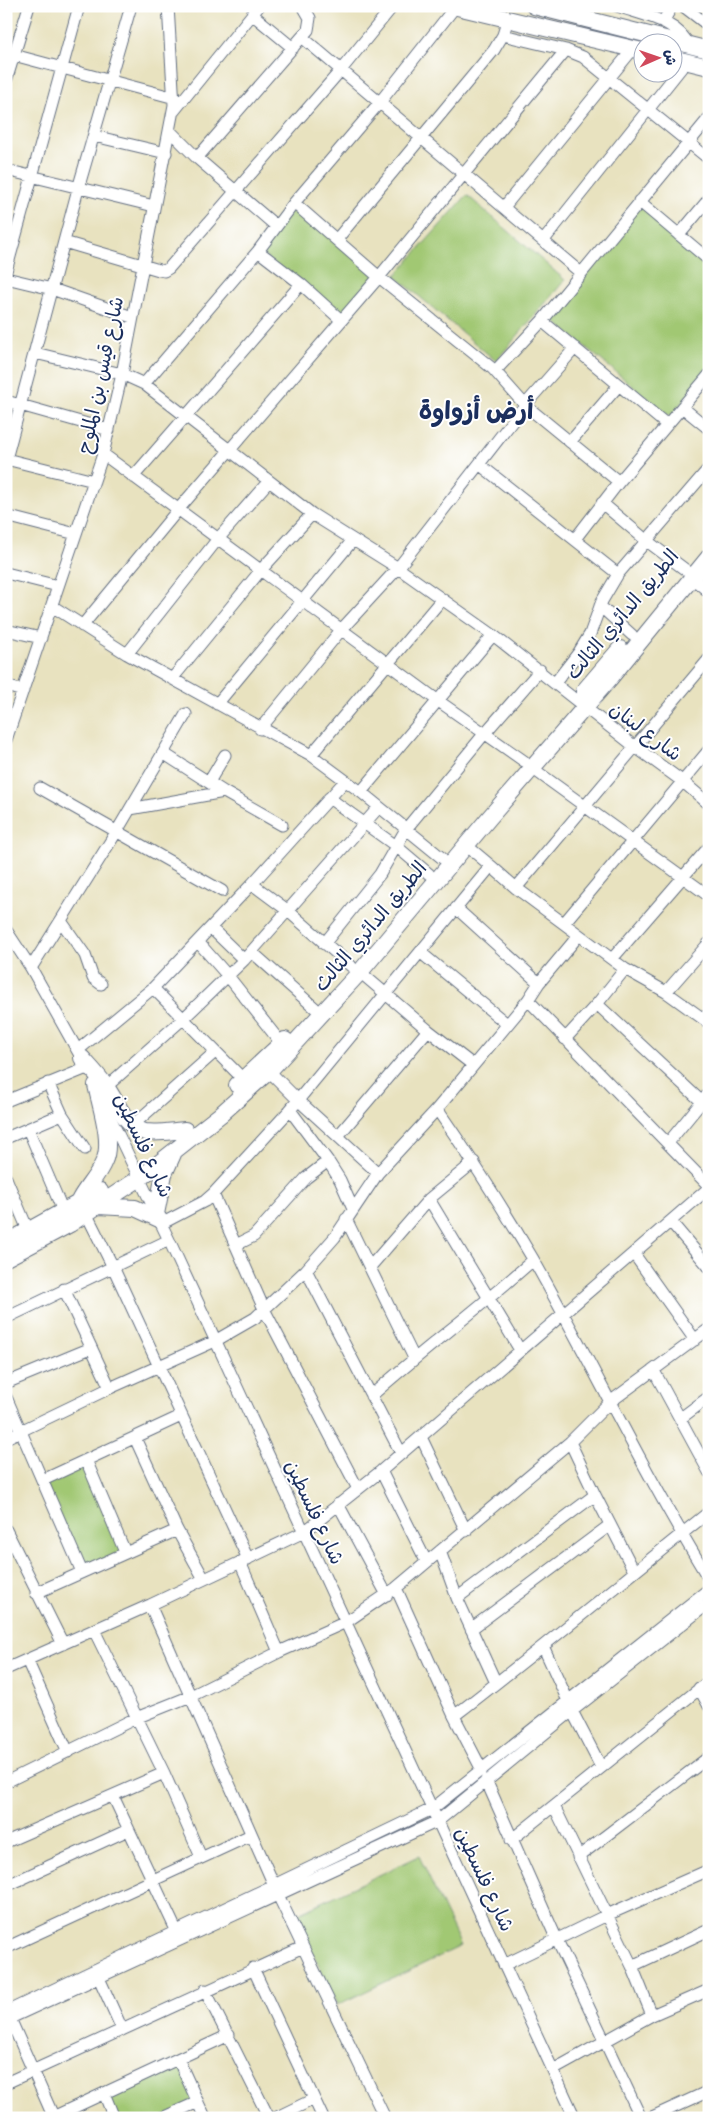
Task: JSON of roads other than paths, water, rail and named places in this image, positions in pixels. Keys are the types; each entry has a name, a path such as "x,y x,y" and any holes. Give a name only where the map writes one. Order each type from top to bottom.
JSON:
{"highway":[{"path":"535,6 703,47"},
{"path":"454,7 632,49"},
{"path":"682,60 709,67"},
{"name":"الطريق الدائري الثالث","path":"580,704 611,677 689,574 709,544"},
{"name":"الطريق الدائري الثالث","path":"138,1174 185,1130 244,1080 356,969 442,858 580,704 632,635 689,574 709,557"},
{"name":"الطريق الدائري الثالث","path":"6,1258 80,1209 174,1152 269,1071 356,969 466,846 528,764"},
{"path":"82,1059 133,1125 145,1132 185,1130"},
{"path":"101,1086 106,1128 107,1147 105,1160 80,1209 135,1208 159,1219 164,1174 174,1152"},
{"name":"الطريق الدائري الثالث","path":"6,1242 28,1230 80,1209"}],"street":[{"path":"6,81 10,54 29,6"},
{"path":"6,271 60,68 79,6"},
{"path":"94,482 6,458 78,189 131,6"},
{"name":"شارع قيس بن الملوح","path":"6,740 103,454 122,374 142,265 174,111 175,98 168,6"},
{"path":"197,158 302,37 310,22 310,14 303,6"},
{"path":"64,242 164,271 169,268 341,70 393,6"},
{"path":"617,6 663,22 703,47"},
{"path":"663,22 672,6"},
{"path":"683,6 709,26"},
{"path":"144,384 258,251 294,203 380,102 454,7"},
{"path":"174,111 256,10 293,48"},
{"path":"337,239 489,56 503,35 508,19"},
{"path":"503,35 566,50 583,57 709,160"},
{"path":"302,37 581,273"},
{"path":"82,626 177,511 379,277 566,50"},
{"path":"10,54 175,98"},
{"path":"504,207 610,78 632,56"},
{"path":"544,240 648,110 666,82"},
{"path":"493,370 500,368 542,321 709,118"},
{"path":"170,131 197,158 276,226"},
{"path":"94,136 166,153"},
{"path":"6,170 154,206"},
{"path":"679,235 709,199"},
{"path":"639,201 709,260"},
{"path":"294,203 379,277 493,370 525,405 619,482"},
{"path":"258,251 341,320"},
{"path":"6,278 52,290 132,317"},
{"path":"133,477 300,284"},
{"path":"542,321 667,425"},
{"path":"260,729 341,630 398,568 525,405 575,348"},
{"name":"شارع لبنان","path":"34,353 122,374 144,384 312,514 398,568 493,635 709,804"},
{"path":"575,539 619,482 682,407 707,382"},
{"path":"570,442 619,385"},
{"path":"6,402 109,430"},
{"path":"682,407 709,428"},
{"path":"103,454 177,511 261,570 437,700 485,732 709,896"},
{"path":"479,464 618,574"},
{"path":"555,683 579,652 590,634 600,606 618,574 709,468"},
{"path":"127,654 218,540 269,481"},
{"path":"602,504 709,592"},
{"path":"172,678 261,570 312,514"},
{"path":"6,516 76,534"},
{"path":"217,704 353,540"},
{"path":"6,573 58,586"},
{"path":"311,755 442,598"},
{"path":"52,606 127,654 260,729 311,755 361,792 442,858"},
{"path":"600,606 632,635"},
{"path":"6,630 41,638"},
{"path":"361,792 493,635"},
{"path":"516,888 709,659"},
{"path":"324,944 380,874 406,830 485,732 540,670"},
{"path":"6,686 23,691"},
{"path":"32,968 186,714"},
{"path":"564,923 709,750"},
{"path":"164,753 224,792 282,825"},
{"path":"209,782 225,756"},
{"path":"6,1101 48,1083 82,1059 198,942 345,780"},
{"path":"40,788 222,891"},
{"path":"130,809 224,792"},
{"path":"330,798 396,846 429,874"},
{"path":"101,1086 184,1018 248,956 379,807"},
{"path":"466,846 516,888 625,969 666,992 709,1023"},
{"path":"612,959 709,846"},
{"path":"159,1219 205,1200 213,1194 290,1110 386,996 491,866"},
{"path":"252,884 287,910 386,996 472,1065"},
{"path":"456,908 539,983"},
{"path":"61,920 85,955 93,978 101,984"},
{"path":"211,928 315,1008"},
{"path":"6,930 32,968 82,1059"},
{"path":"6,1438 215,1340 254,1318 306,1270 335,1237 378,1173 437,1109 528,1000 539,983 579,935"},
{"path":"198,942 228,976 281,1044"},
{"path":"666,992 709,944"},
{"path":"420,952 507,1024"},
{"path":"565,1039 597,1004 625,969"},
{"path":"153,988 244,1080"},
{"path":"6,1669 150,1605 304,1532 421,1437 671,1222 709,1187 528,1000"},
{"path":"597,1004 705,1097 668,1143"},
{"path":"338,1136 428,1030"},
{"path":"133,1125 215,1052"},
{"path":"269,1071 378,1173"},
{"path":"48,1083 62,1114 85,1149"},
{"name":"شارع فلسطين","path":"101,1086 138,1174 575,2118"},
{"path":"437,1109 474,1162 533,1260 681,1534 709,1579"},
{"path":"290,1110 328,1161 340,1180 353,1209"},
{"path":"6,1138 62,1114"},
{"path":"28,1129 80,1209 113,1267 159,1366 244,1560 279,1652"},
{"path":"236,1245 254,1236 306,1178 328,1161"},
{"path":"370,1267 429,1198 474,1162"},
{"path":"6,1178 28,1230"},
{"path":"213,1194 264,1309 358,1489"},
{"path":"429,1198 520,1350"},
{"path":"346,1219 414,1358"},
{"path":"671,1222 709,1267"},
{"path":"6,1318 169,1240"},
{"path":"634,1254 694,1340"},
{"path":"372,1396 414,1358 490,1299 533,1260"},
{"path":"306,1270 401,1453"},
{"path":"64,1289 110,1388"},
{"path":"6,1782 136,1718 191,1696 279,1652 346,1622 391,1592 570,1442 610,1402 654,1371 709,1328"},
{"path":"6,1383 91,1348"},
{"path":"654,1371 709,1472"},
{"path":"6,1397 82,1572"},
{"path":"681,1418 709,1397"},
{"path":"43,1480 181,1416"},
{"path":"421,1437 466,1530"},
{"path":"135,1438 177,1530 204,1579"},
{"path":"570,1442 634,1571"},
{"path":"86,1460 125,1552"},
{"path":"381,1471 426,1562"},
{"path":"457,1598 595,1495"},
{"path":"338,1504 391,1592 484,1775 557,1940 641,2118"},
{"path":"454,1716 544,1646 709,1512"},
{"path":"471,1628 610,1525"},
{"path":"6,1530 63,1644"},
{"path":"36,1593 177,1530"},
{"path":"440,1550 457,1598 496,1683"},
{"path":"7,2014 176,1932 378,1849 438,1821 484,1775 570,1706 709,1589"},
{"path":"570,1706 709,1603"},
{"path":"150,1605 276,1890 384,2118"},
{"path":"94,1630 164,1773 201,1857"},
{"path":"544,1646 570,1706 601,1767"},
{"path":"27,1660 68,1752"},
{"path":"512,1840 704,1684 709,1706"},
{"path":"578,1857 709,1757"},
{"path":"6,1842 164,1773"},
{"path":"7,2014 100,1978 276,1890 373,1837 432,1808 484,1775"},
{"path":"113,1796 176,1932"},
{"path":"554,1806 632,1966 652,2015"},
{"path":"7,1883 128,1830"},
{"path":"6,1948 251,1835"},
{"path":"373,1837 378,1849"},
{"path":"504,1965 607,1915 709,1870"},
{"path":"632,1966 709,1930"},
{"path":"6,2083 303,1946"},
{"path":"253,1968 322,2118"},
{"path":"100,1978 122,2029"},
{"path":"206,1990 268,2118"},
{"path":"553,2070 652,2015 709,1990"},
{"path":"7,2014 53,2117 229,2035"},
{"path":"178,2060 205,2118"},
{"path":"650,2118 709,2090"},
{"path":"104,2093 114,2118"},
{"path":"275,2118 314,2099"},
{"path":"162,2118 198,2102"}],"district":[{"name":"أرض أزواوة","path":"476,410"}]}
